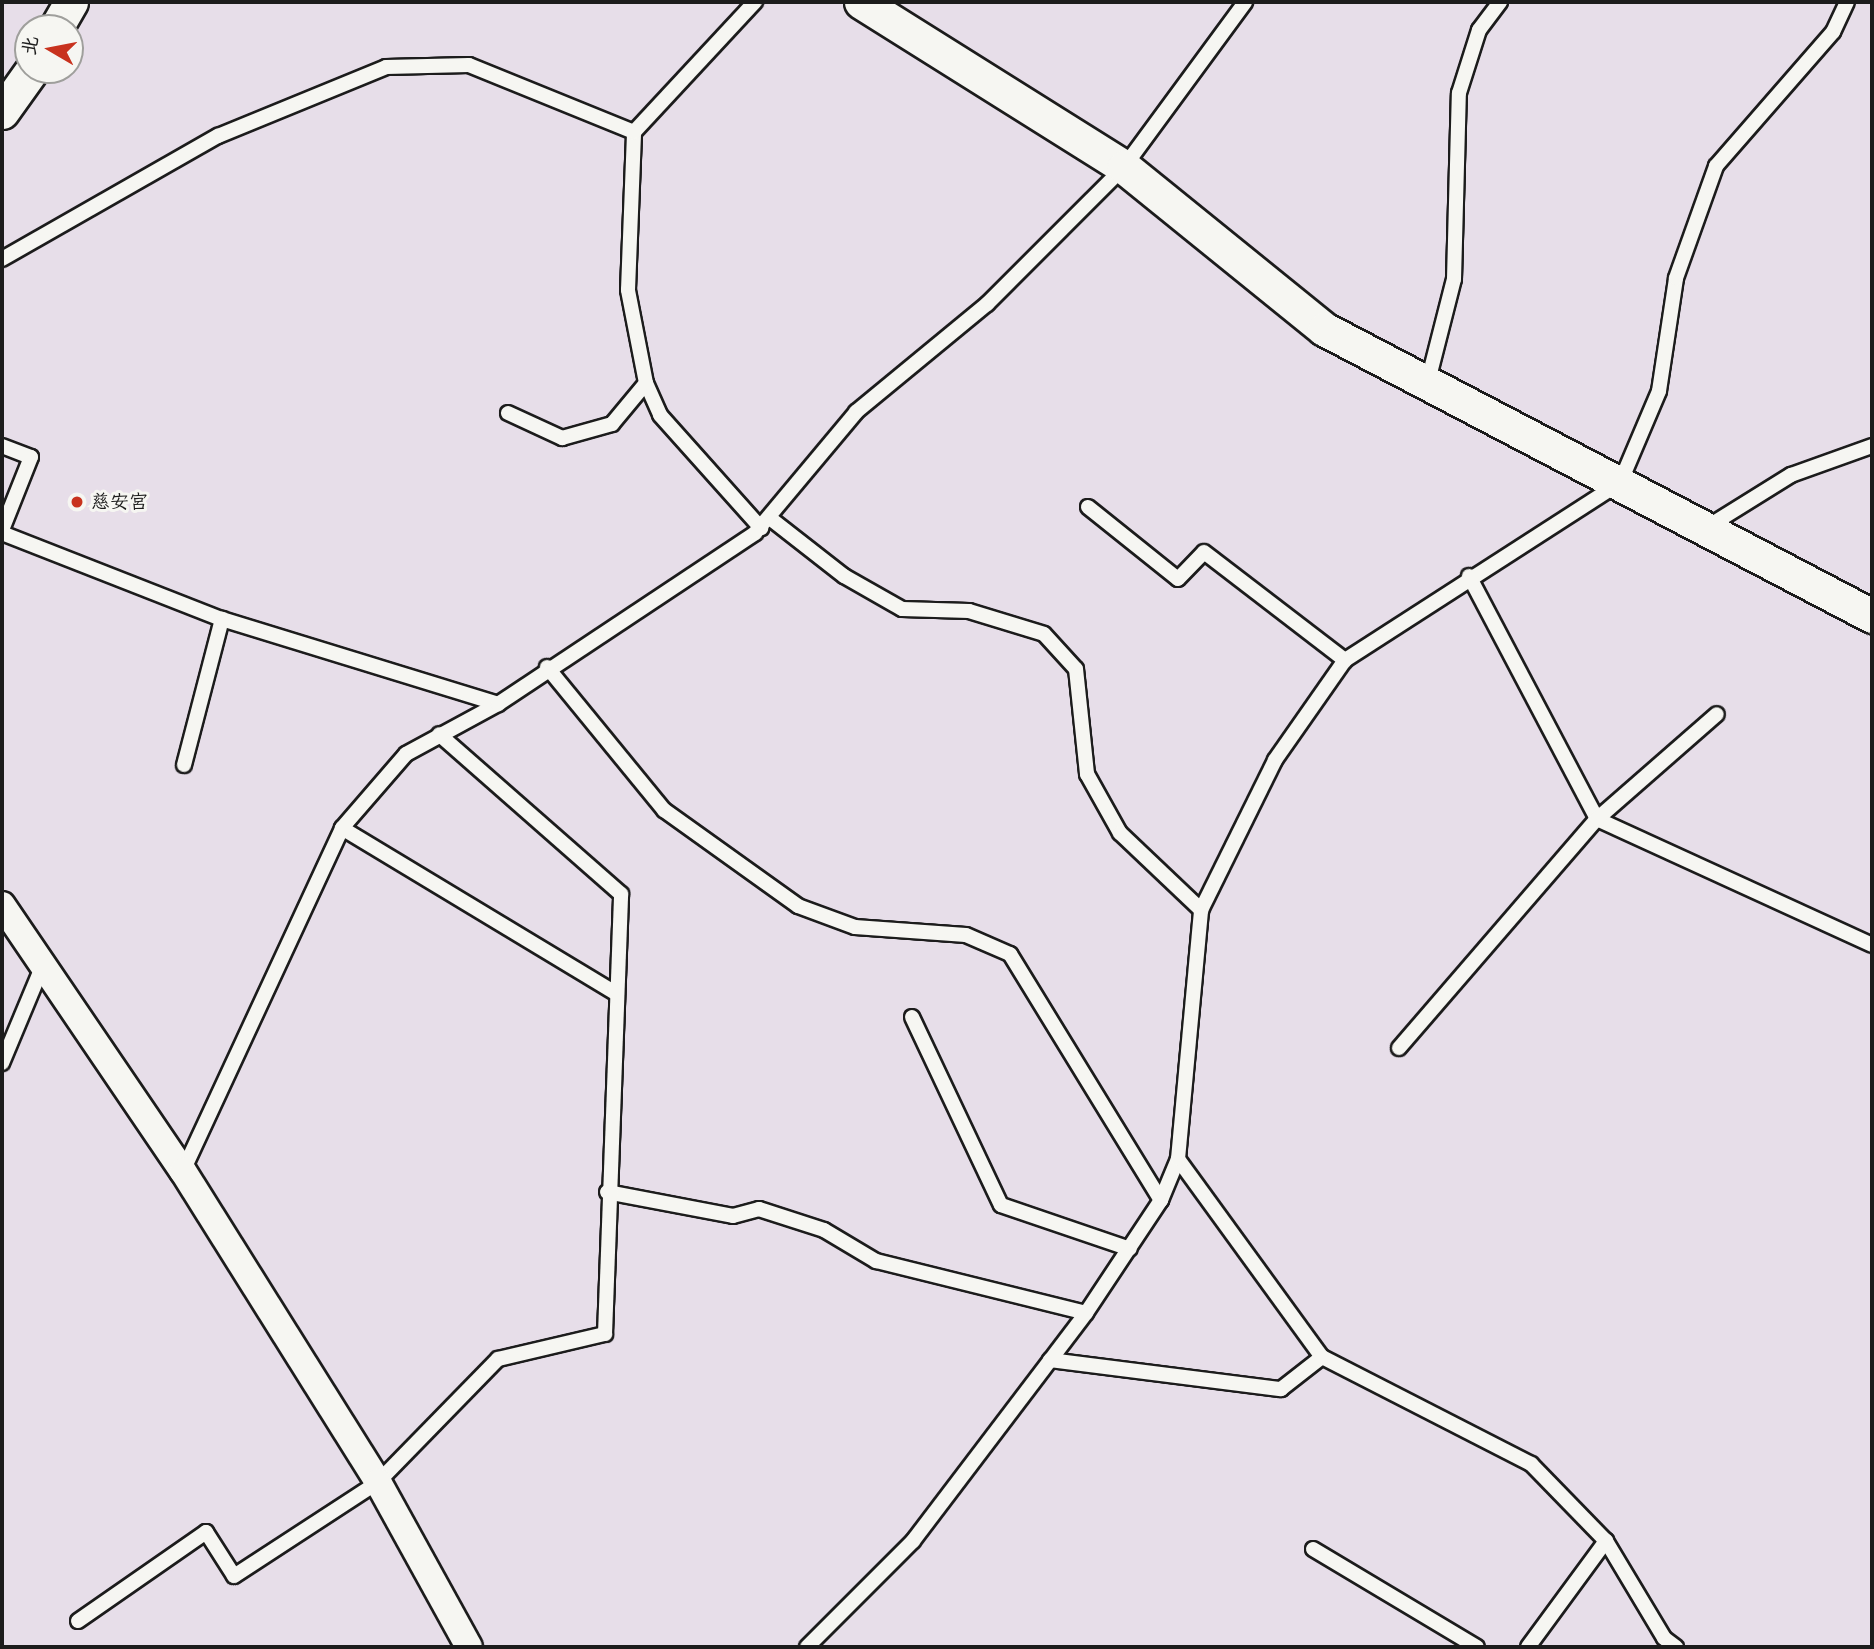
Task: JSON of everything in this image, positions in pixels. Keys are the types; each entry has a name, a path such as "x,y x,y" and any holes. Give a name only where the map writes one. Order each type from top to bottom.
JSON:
{"street":[{"path":"861,2 1124,167 1324,328 1620,484 1709,526 1872,616"},
{"path":"2,113 22,84"},
{"path":"2,905 183,1171 378,1482 469,1647"}],"lane":[{"path":"755,2 634,132 628,290 646,383 660,415 766,523 844,576 902,609 969,611 1044,634 1076,669 1087,774 1114,821 1201,910"},
{"path":"183,1171 342,828 406,754 498,704 547,667 766,523 856,412 987,303 1124,167 1245,2"},
{"path":"1428,381 1454,279 1460,93 1479,30 1500,2"},
{"path":"807,1647 913,1541 1086,1313 1161,1200 1178,1159 1201,910 1275,760 1345,660 1469,576 1620,484 1658,391 1676,278 1716,166 1833,32 1847,2"},
{"path":"2,259 218,136 386,67 469,65 634,132"},
{"path":"508,413 562,439 612,424 646,383"},
{"path":"2,446 31,457 2,531 222,619 498,704"},
{"path":"1709,526 1791,475 1872,446"},
{"path":"1088,507 1178,579 1205,552 1345,660"},
{"path":"1469,576 1597,819 1872,944"},
{"path":"184,765 222,619"},
{"path":"547,667 664,810 798,906 855,927 966,935 1010,954 1161,1200"},
{"path":"1399,1048 1597,819 1717,714"},
{"path":"78,1621 206,1532 234,1576 378,1482 498,1359 606,1334 607,1192 621,894 439,734"},
{"path":"342,828 615,993"},
{"path":"2,1063 43,965"},
{"path":"912,1017 1000,1205 1130,1249"},
{"path":"1178,1159 1322,1357 1531,1464 1606,1542 1664,1638 1676,1647"},
{"path":"607,1192 733,1216 759,1209 824,1230 876,1261 1086,1313"},
{"path":"1051,1360 1281,1389 1322,1357"},
{"path":"1528,1647 1606,1542"},
{"path":"1313,1549 1476,1647"}],"place":[{"name":"慈安宮","path":"77,502"}]}
